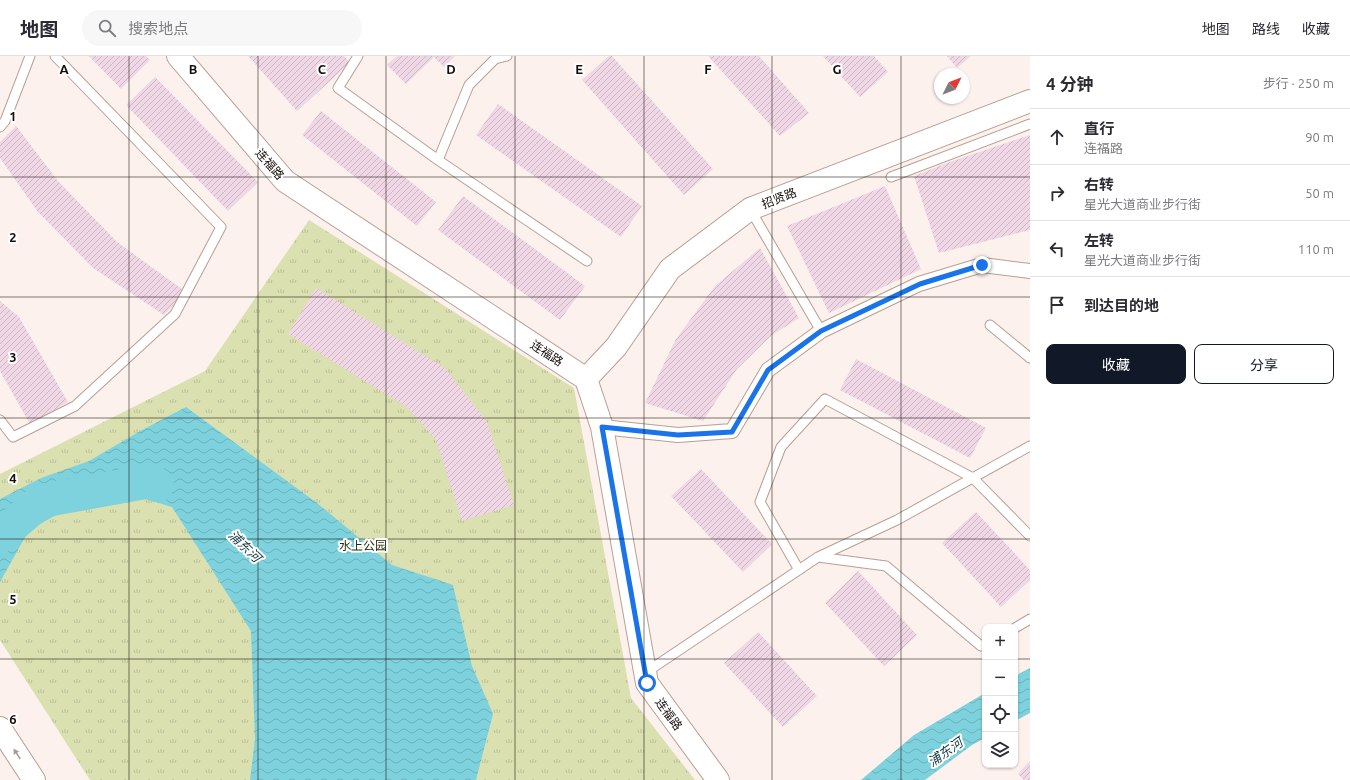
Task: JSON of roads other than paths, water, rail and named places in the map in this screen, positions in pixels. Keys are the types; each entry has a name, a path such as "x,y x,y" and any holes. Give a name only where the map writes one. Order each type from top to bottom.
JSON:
{"main road":[{"name":"连福路","path":"178,56 285,181 586,379 602,427 647,683 718,780"},
{"name":"招贤路","path":"586,379 616,347 670,269 750,209 1030,101"},
{"path":"0,728 34,780"}],"street":[{"path":"602,427 678,435 732,432 768,370 821,331 920,284 982,265 1030,272"}],"lane":[{"path":"0,127 6,121 30,56"},
{"path":"0,420 13,436 75,406 175,314 221,227 55,56"},
{"path":"358,56 338,88 438,160 587,261"},
{"path":"438,160 469,85 493,58 507,56"},
{"path":"891,177 1030,124"},
{"path":"750,209 821,331"},
{"path":"990,325 1030,358"},
{"path":"799,570 760,502 781,447 825,400 973,478 1030,536"},
{"path":"645,673 818,557 897,520 1030,446"},
{"path":"818,557 886,566 982,646"},
{"path":"1018,626 1030,619"}],"water":[{"path":"186,407 317,503 392,565 453,585 472,666 493,714 476,780 250,780 255,739 251,631 172,507 107,487 29,530 0,582 0,499 41,478 89,461 142,430"},
{"path":"1030,668 1030,713 1018,719 1018,696 1018,674"},
{"path":"982,695 982,740 972,745 925,780 861,780 914,735"}],"waterway":[{"name":"浦东河","path":"0,536 41,501 151,481 157,485"}],"park label":[{"name":"水上公园","path":"363,545"}]}
